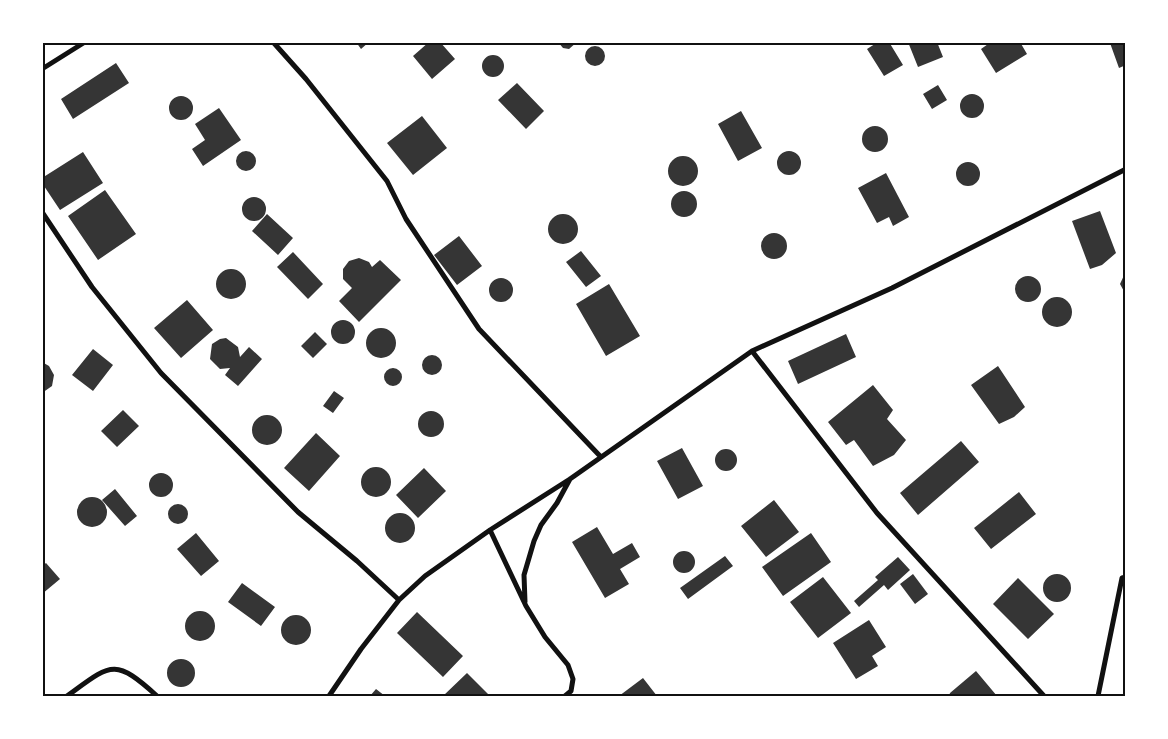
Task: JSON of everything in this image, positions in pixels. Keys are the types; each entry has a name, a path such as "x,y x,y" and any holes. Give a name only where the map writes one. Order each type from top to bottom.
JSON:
{"street":[{"path":"42,70 85,42"},
{"path":"273,42 306,79 387,181 406,219 479,329 600,456"},
{"path":"329,696 361,649 399,600 425,576 490,530 570,479 600,456 752,351 892,288 1126,169"},
{"path":"42,212 92,287 161,373 298,512 399,600"},
{"path":"752,351 876,513 1044,696"},
{"path":"526,606 524,575 534,541 541,525 570,479"},
{"path":"490,530 526,606 545,637 568,665 573,679 571,691 565,696"},
{"path":"1098,696 1122,578 1126,577"},
{"path":"67,696 96,675 114,669 123,670 132,675 157,696"}],"building":[{"path":"356,42 369,42 361,49"},
{"path":"429,42 440,42 455,59 432,79 413,56"},
{"path":"558,42 577,42 569,49 563,48"},
{"path":"878,42 889,42 903,65 884,76 867,49"},
{"path":"908,42 937,42 943,57 918,67"},
{"path":"991,42 1020,42 1027,54 996,73 981,49"},
{"path":"1126,42 1126,65 1119,68 1110,43"},
{"path":"595,46 602,49 605,56 602,63 595,66 588,63 585,56 588,49"},
{"path":"493,55 501,58 504,66 501,74 493,77 485,74 482,66 485,58"},
{"path":"116,63 129,83 73,119 61,99"},
{"path":"517,83 544,111 526,129 498,100"},
{"path":"938,85 947,100 932,109 923,94"},
{"path":"972,94 980,98 984,106 980,114 972,118 964,114 960,106 964,98"},
{"path":"181,96 186,97 192,103 192,113 186,119 181,120 176,119 170,113 169,108 170,103 176,97"},
{"path":"219,108 241,140 203,166 192,149 205,140 195,124"},
{"path":"741,111 762,148 738,161 718,124"},
{"path":"422,116 447,148 413,175 387,143"},
{"path":"875,126 884,130 888,139 884,148 875,152 866,148 862,139 866,130"},
{"path":"246,151 253,154 256,161 253,168 246,171 239,168 236,161 239,154"},
{"path":"789,151 794,152 800,158 800,168 794,174 789,175 784,174 778,168 777,163 778,158 784,152"},
{"path":"83,152 103,183 60,210 42,183 42,178"},
{"path":"683,156 694,160 698,171 694,182 683,186 672,182 668,171 672,160"},
{"path":"968,162 977,165 980,174 977,183 968,186 959,183 956,174 959,165"},
{"path":"886,173 909,217 893,226 889,217 877,223 858,188"},
{"path":"105,190 136,234 98,260 68,216"},
{"path":"684,191 693,195 697,204 693,213 684,217 675,213 671,204 675,195"},
{"path":"254,197 262,201 266,209 262,217 254,221 246,217 242,209 246,201"},
{"path":"1100,211 1116,253 1102,265 1090,269 1072,221"},
{"path":"267,214 293,238 278,255 252,231"},
{"path":"563,214 574,218 578,229 574,240 563,244 552,240 548,229 552,218"},
{"path":"774,233 783,237 787,246 783,255 774,259 765,255 761,246 765,237"},
{"path":"459,236 482,266 457,285 434,255"},
{"path":"581,251 601,276 586,287 566,262"},
{"path":"293,252 323,284 308,299 277,267"},
{"path":"359,258 369,262 372,267 380,260 401,280 359,322 339,301 352,288 343,279 343,269 349,261"},
{"path":"231,269 242,273 246,284 242,295 231,299 220,295 216,284 220,273"},
{"path":"1126,271 1126,295 1120,284"},
{"path":"1028,276 1037,280 1041,289 1037,298 1028,302 1019,298 1015,289 1019,280"},
{"path":"501,278 506,279 512,285 512,295 506,301 501,302 496,301 490,295 489,290 490,285 496,279"},
{"path":"609,284 640,336 606,356 576,304"},
{"path":"1057,297 1063,298 1071,306 1071,318 1063,326 1057,327 1051,326 1043,318 1042,312 1043,306 1051,298"},
{"path":"187,300 213,330 181,358 154,328"},
{"path":"343,320 348,321 354,327 354,337 348,343 343,344 338,343 332,337 331,332 332,327 338,321"},
{"path":"381,328 392,332 396,343 392,354 381,358 370,354 366,343 370,332"},
{"path":"315,332 327,344 313,358 301,346"},
{"path":"846,334 856,357 798,384 788,361"},
{"path":"226,338 238,347 240,357 249,347 262,359 238,386 225,375 230,368 220,369 210,359 212,344"},
{"path":"93,349 113,365 93,391 72,375"},
{"path":"432,355 439,358 442,365 439,372 432,375 425,372 422,365 425,358"},
{"path":"42,362 49,366 54,375 52,386 42,393"},
{"path":"998,366 1025,407 1014,417 999,424 971,385"},
{"path":"393,368 401,373 402,377 397,385 393,386 385,381 384,377 389,369"},
{"path":"873,385 893,410 887,419 906,440 894,455 873,466 854,440 846,445 828,422"},
{"path":"334,391 344,398 333,413 323,406"},
{"path":"123,410 139,426 117,447 101,431"},
{"path":"431,411 440,415 444,424 440,433 431,437 422,433 418,424 422,415"},
{"path":"267,415 278,419 282,430 278,441 267,445 256,441 252,430 256,419"},
{"path":"316,433 340,456 309,491 284,468"},
{"path":"961,441 979,462 918,515 900,493"},
{"path":"682,448 703,486 678,499 657,461"},
{"path":"726,449 734,452 737,460 734,468 726,471 718,468 715,460 718,452"},
{"path":"376,467 387,471 391,482 387,493 376,497 365,493 361,482 365,471"},
{"path":"424,468 446,491 418,518 396,495"},
{"path":"161,473 166,474 172,480 172,490 166,496 161,497 156,496 150,490 149,485 150,480 156,474"},
{"path":"115,489 137,516 125,526 102,500"},
{"path":"1019,492 1036,514 991,549 974,528"},
{"path":"92,497 102,502 107,512 102,522 92,527 82,522 77,512 82,502"},
{"path":"774,500 799,532 766,557 741,526"},
{"path":"178,504 185,507 188,514 185,521 178,524 171,521 168,514 171,507"},
{"path":"400,513 411,517 415,528 411,539 400,543 389,539 385,528 389,517"},
{"path":"597,527 613,554 632,543 640,557 620,569 629,584 605,598 572,542"},
{"path":"196,533 219,561 201,576 177,549"},
{"path":"811,533 831,562 783,596 762,567"},
{"path":"684,551 692,554 695,562 692,570 684,573 676,570 673,562 676,554"},
{"path":"725,556 733,566 688,599 680,588"},
{"path":"898,557 910,570 888,590 884,585 859,607 854,601 878,580 875,577"},
{"path":"46,563 60,579 42,594 42,566"},
{"path":"913,574 928,594 915,604 900,584"},
{"path":"1057,574 1067,578 1071,588 1067,598 1057,602 1047,598 1043,588 1047,578"},
{"path":"823,577 851,613 818,638 790,602"},
{"path":"1018,578 1054,614 1028,639 993,604"},
{"path":"242,583 275,607 261,626 228,602"},
{"path":"200,611 211,615 215,626 211,637 200,641 189,637 185,626 189,615"},
{"path":"417,612 463,656 443,677 397,633"},
{"path":"296,615 307,619 311,630 307,641 296,645 285,641 281,630 285,619"},
{"path":"869,620 886,647 872,656 878,666 856,679 833,643"},
{"path":"181,659 191,663 195,673 191,683 181,687 171,683 167,673 171,663"},
{"path":"976,671 997,696 949,696 950,693"},
{"path":"467,673 490,696 443,696"},
{"path":"643,678 657,696 619,696"},
{"path":"376,689 385,696 370,696"}]}
